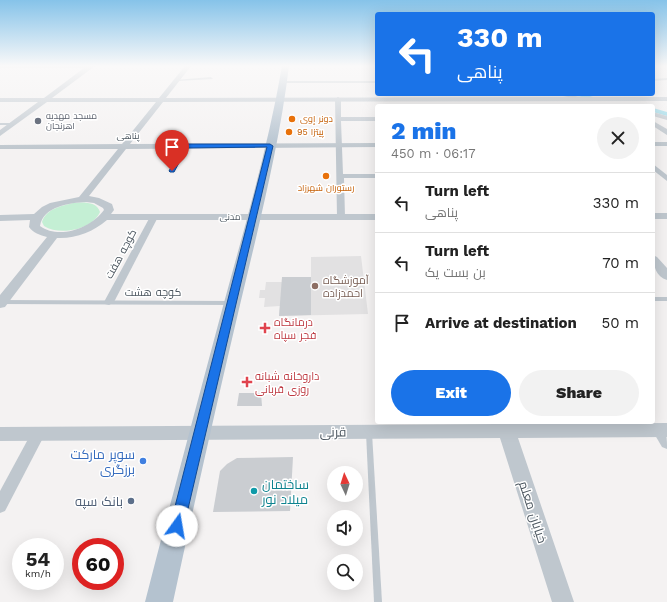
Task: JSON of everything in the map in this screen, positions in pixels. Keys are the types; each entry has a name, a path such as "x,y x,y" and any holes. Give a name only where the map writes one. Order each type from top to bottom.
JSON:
{"main road":[{"path":"159,602 199,434 254,217 282,94"}],"street":[{"path":"0,134 54,94"},
{"path":"82,199 166,94"},
{"path":"569,96 586,99"},
{"path":"616,96 627,104"},
{"path":"0,100 399,100 513,97 667,99"},
{"path":"338,99 341,217"},
{"path":"655,115 667,118"},
{"path":"339,119 375,119"},
{"path":"655,124 667,133"},
{"path":"655,144 667,144"},
{"name":"پناهی","path":"0,147 375,145"},
{"path":"172,171 185,146"},
{"path":"655,168 667,179"},
{"path":"339,176 375,176"},
{"path":"82,199 103,202 108,206 109,210 106,217 94,226 73,233 54,235 37,230 34,227 34,222 41,212 56,204 82,199"},
{"path":"655,216 667,216"},
{"name":"مدنی","path":"106,217 375,217"},
{"name":"کوچه هفت","path":"109,302 154,217"},
{"path":"0,218 36,218"},
{"path":"0,303 54,235"},
{"path":"655,261 667,276"},
{"name":"قرنی","path":"0,434 199,434 369,431 389,427 506,426 664,434"},
{"name":"خیابان معلم","path":"506,426 563,602"},
{"path":"0,506 38,434"}],"lane":[{"path":"0,124 14,124"},
{"path":"655,299 667,299"},
{"name":"کوچه هشت","path":"0,303 232,302"},
{"path":"369,431 378,602"}],"shaded area":[{"name":"آموزشگاه احمدزاده","path":"361,256 368,314 279,316 280,306 264,307 265,298 259,298 260,290 265,290 266,282 282,282 282,277 311,277 311,257"}],"green space":[{"path":"73,203 93,204 100,212 90,223 75,230 58,231 44,226 42,222 50,211"}],"building":[{"path":"282,277 311,277 311,315 279,316"},
{"path":"239,393 261,393 262,406 237,406"},
{"name":"ساختمان میلاد نور","path":"293,457 290,511 213,512 220,471 227,464 237,458"}],"waterway":[{"path":"584,96 590,97"},
{"path":"655,111 667,114"}],"place":[{"name":"دونر إوی","path":"292,119"},
{"name":"مسجد مهدیه اهرنجان","path":"38,121"},
{"name":"پیتزا 95","path":"289,132"},
{"name":"رستوران شهرزاد","path":"326,176"},
{"name":"آموزشگاه احمدزاده","path":"315,286"},
{"name":"درمانگاه فجر سپاه","path":"265,328"},
{"name":"داروخانه شبانه روزی قربانی","path":"247,382"},
{"name":"سوپر مارکت برزگری","path":"143,461"},
{"name":"ساختمان میلاد نور","path":"254,491"},
{"name":"بانک سپه","path":"131,501"}],"route":[{"path":"172,171 185,146 270,146 254,217 202,419 177,526"}]}
